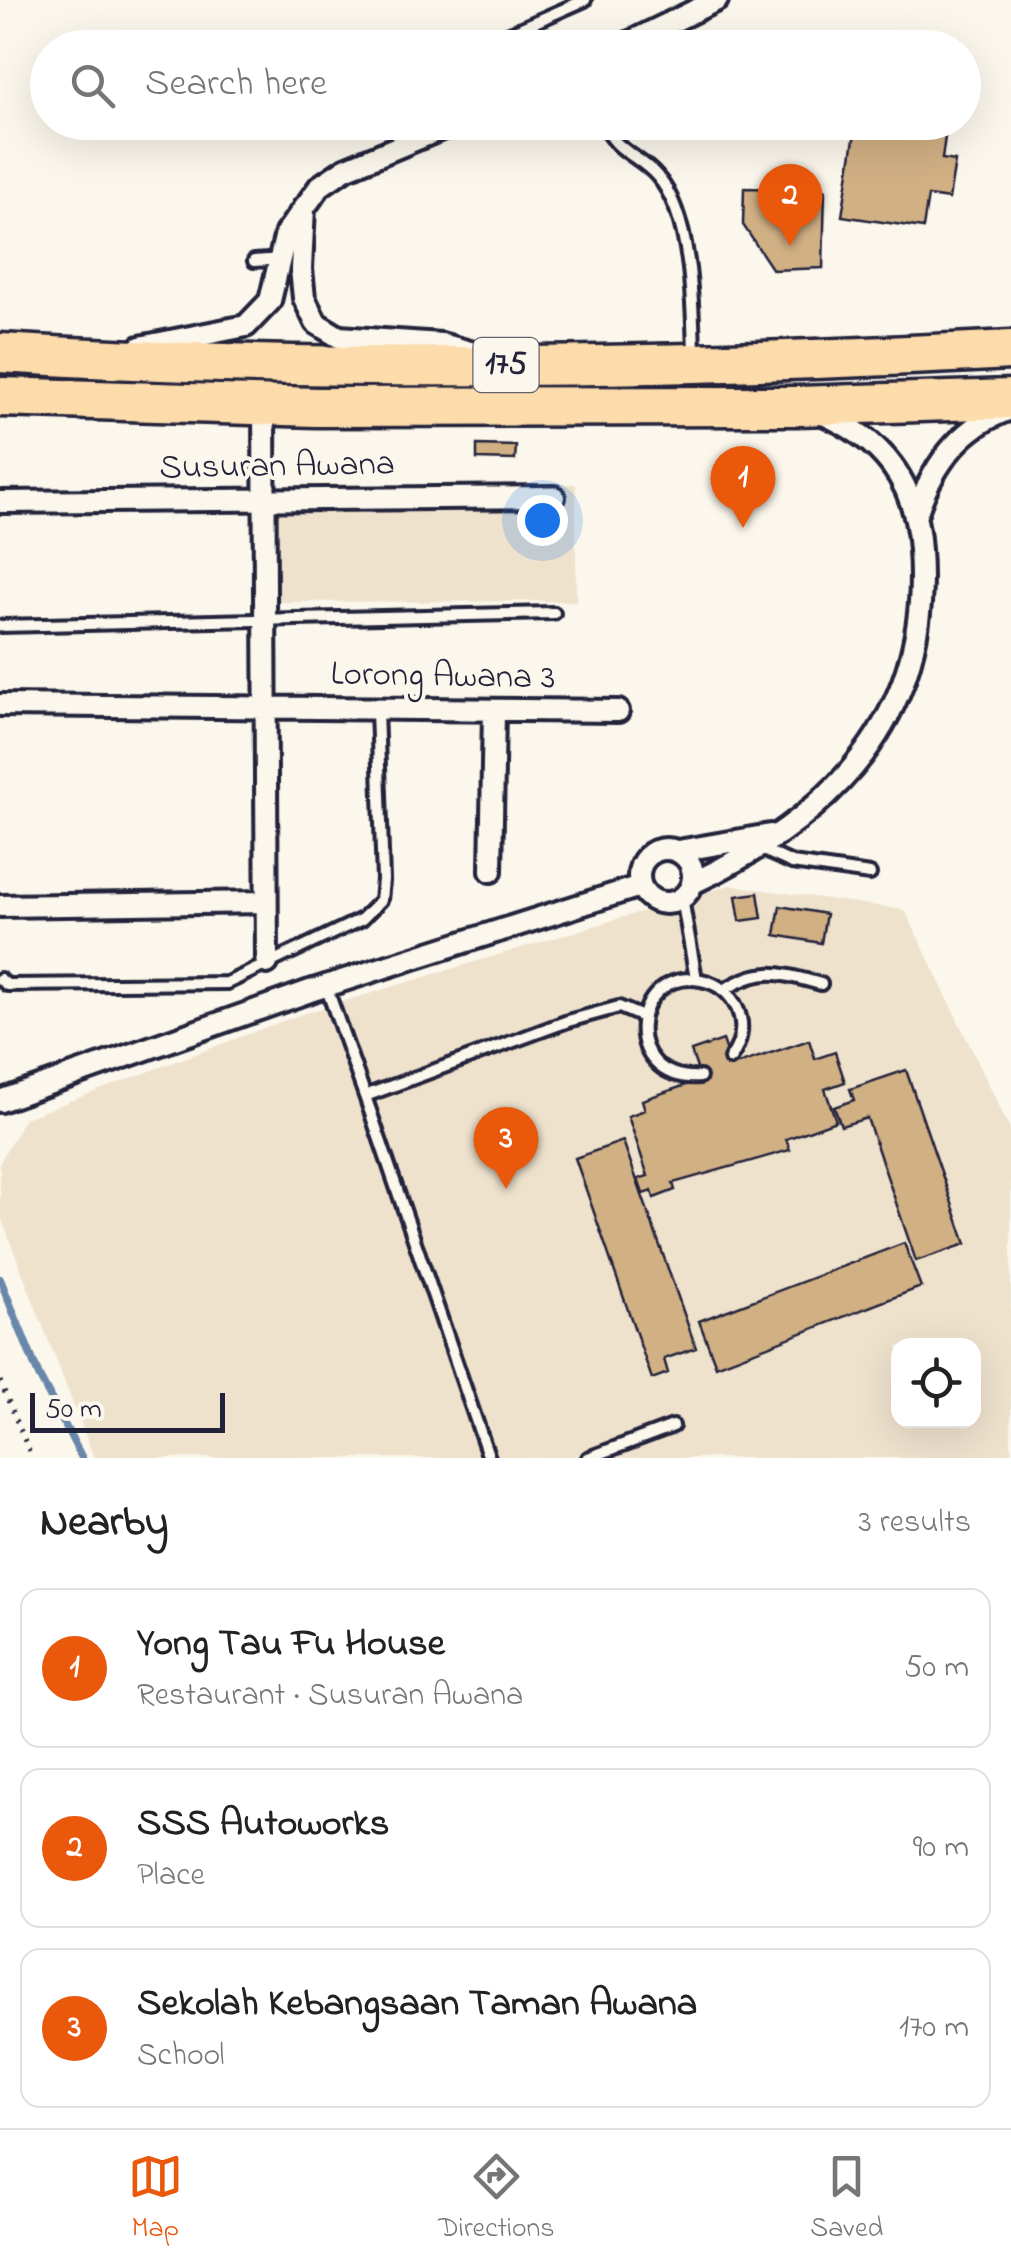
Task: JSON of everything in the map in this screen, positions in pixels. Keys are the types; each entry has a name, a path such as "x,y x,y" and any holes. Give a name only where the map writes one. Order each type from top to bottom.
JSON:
{"highway":[{"name":"175","path":"0,353 85,358 518,365 847,361 1011,350"},
{"name":"175","path":"0,397 264,406 798,406 1011,398"}],"street":[{"path":"655,30 717,0"},
{"path":"85,358 246,326 270,301 286,233 320,186 345,169 415,140"},
{"path":"304,205 301,269 304,298 316,324 340,337 440,344 518,365"},
{"path":"264,406 268,963"},
{"path":"791,828 739,844 650,852 639,868 640,886 653,900 672,902 791,828 829,795 874,742 904,687 919,636 923,592 917,512 899,475 872,444 838,420 798,406"},
{"path":"917,512 934,471 948,452 982,421 1011,409"},
{"name":"Susuran Awana","path":"0,502 554,497"},
{"name":"Lorong Awana 3","path":"0,705 618,711"},
{"path":"491,871 494,712"},
{"path":"678,851 691,864 687,891"},
{"path":"0,1101 326,986 640,886"},
{"path":"0,906 266,902"}],"lane":[{"path":"517,30 585,0"},
{"path":"611,140 659,177 673,209 693,297 694,363"},
{"path":"254,261 282,259"},
{"path":"0,626 554,613"},
{"path":"0,979 7,985 227,983 362,919 380,900 377,710"},
{"path":"760,848 792,864 870,874"},
{"path":"687,891 696,979"},
{"path":"724,990 749,974 782,974 821,984"},
{"path":"700,1077 686,1078 661,1068 644,1045 643,1018 648,1004 668,984 696,979 724,990 734,1001 742,1027 730,1059"},
{"path":"326,986 488,1458"},
{"path":"364,1096 568,1021 619,1007 643,1018"},
{"path":"588,1458 673,1426"}],"path":[{"path":"0,1380 32,1458"}],"shaded area":[{"path":"576,484 576,601 277,602 277,485"},
{"path":"730,885 905,910 1011,1131 1011,1458 94,1458 0,1215 0,1162 25,1118 299,1015"}],"building":[{"path":"854,140 945,140 942,159 955,161 949,199 928,196 923,228 842,216"},
{"path":"744,188 825,190 823,268 773,270 743,225"},
{"path":"477,445 516,446 515,460 477,459"},
{"path":"758,893 762,918 740,921 736,896"},
{"path":"780,906 826,914 821,943 775,935"},
{"path":"723,1040 732,1066 809,1040 815,1059 835,1052 845,1082 825,1089 836,1121 786,1139 790,1150 673,1183 675,1190 654,1198 652,1191 643,1194 638,1179 648,1176 628,1116 645,1110 642,1100 701,1080 691,1051"},
{"path":"906,1070 966,1244 916,1261 867,1118 841,1126 834,1107 854,1100 850,1089"},
{"path":"623,1141 696,1348 664,1359 668,1373 652,1379 575,1158"},
{"path":"904,1243 921,1287 716,1366 699,1321"}],"waterway":[{"path":"0,1279 39,1376 82,1458"}],"place":[{"name":"SSS Autoworks","path":"790,246"},
{"name":"Yong Tau Fu House","path":"743,528"},
{"name":"Sekolah Kebangsaan Taman Awana","path":"506,1189"}]}
